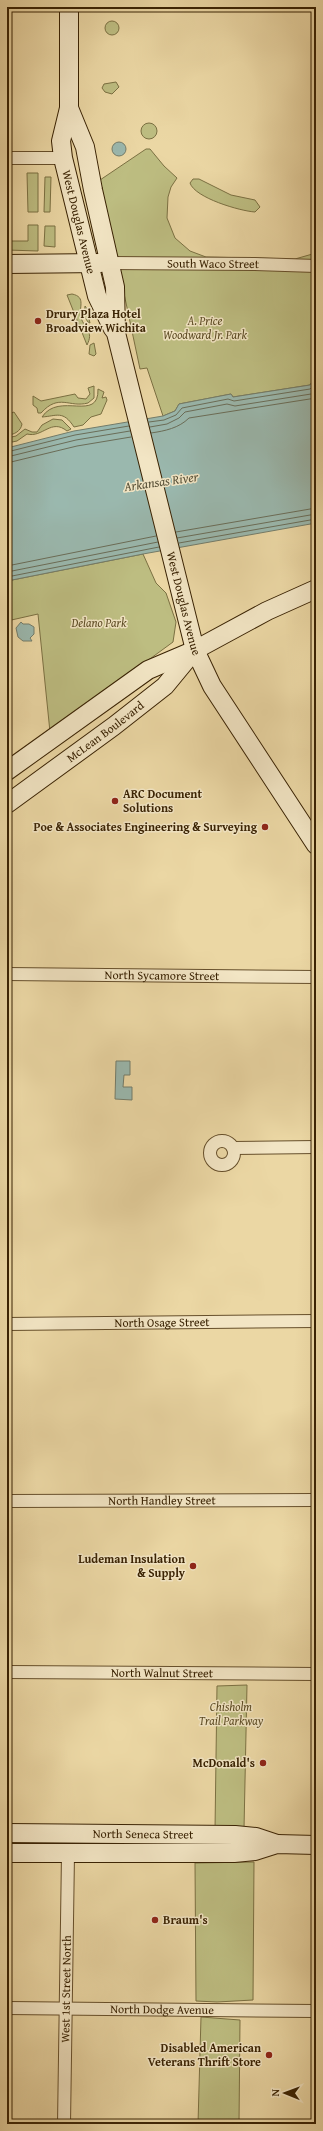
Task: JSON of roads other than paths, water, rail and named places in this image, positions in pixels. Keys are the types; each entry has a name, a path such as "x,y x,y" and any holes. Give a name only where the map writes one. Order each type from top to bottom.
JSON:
{"main road":[{"name":"West Douglas Avenue","path":"69,7 69,108 61,142 63,158 97,296 116,333"},
{"name":"West Douglas Avenue","path":"69,108 85,147 93,190 116,287 116,333 195,650 212,686 316,845"},
{"path":"7,264 110,263"},
{"name":"McLean Boulevard","path":"7,771 148,670 195,650 267,611 316,589"},
{"name":"McLean Boulevard","path":"7,804 114,726 165,686 195,650"},
{"name":"North Seneca Street","path":"7,1833 235,1835 256,1837 277,1844 316,1845"},
{"name":"North Seneca Street","path":"7,1853 234,1853 256,1851 277,1844"}],"street":[{"path":"7,158 63,158"},
{"name":"South Waco Street","path":"110,263 316,266"},
{"name":"North Sycamore Street","path":"7,974 316,977"},
{"path":"233,1148 316,1147"},
{"name":"North Osage Street","path":"7,1324 316,1321"},
{"name":"North Handley Street","path":"7,1501 316,1500"},
{"name":"North Walnut Street","path":"7,1672 316,1674"},
{"name":"West 1st Street North","path":"64,2124 68,1854"},
{"name":"North Dodge Avenue","path":"7,2008 316,2011"}],"water":[{"path":"116,142 122,142 126,146 126,152 122,156 116,156 112,152 112,146"},
{"name":"Arkansas River","path":"316,375 316,523 143,554 7,581 7,448 74,431 163,416 175,411 179,404 231,394 233,397 310,385"},
{"path":"21,622 34,627 34,634 30,638 32,641 23,641 18,637 16,628"},
{"path":"116,1061 130,1061 130,1075 124,1075 123,1087 132,1087 132,1100 115,1099"}],"place":[{"name":"Drury Plaza Hotel Broadview Wichita","path":"38,321"},
{"name":"ARC Document Solutions","path":"115,801"},
{"name":"Poe & Associates Engineering & Surveying","path":"265,827"},
{"name":"Ludeman Insulation & Supply","path":"193,1566"},
{"name":"McDonald's","path":"263,1763"},
{"name":"Braum's","path":"155,1920"},
{"name":"Disabled American Veterans Thrift Store","path":"269,2055"}],"park label":[{"name":"A. Price Woodward Jr. Park","path":"205,328"},
{"name":"Delano Park","path":"99,623"},
{"name":"Chisholm Trail Parkway","path":"231,1714"}]}
